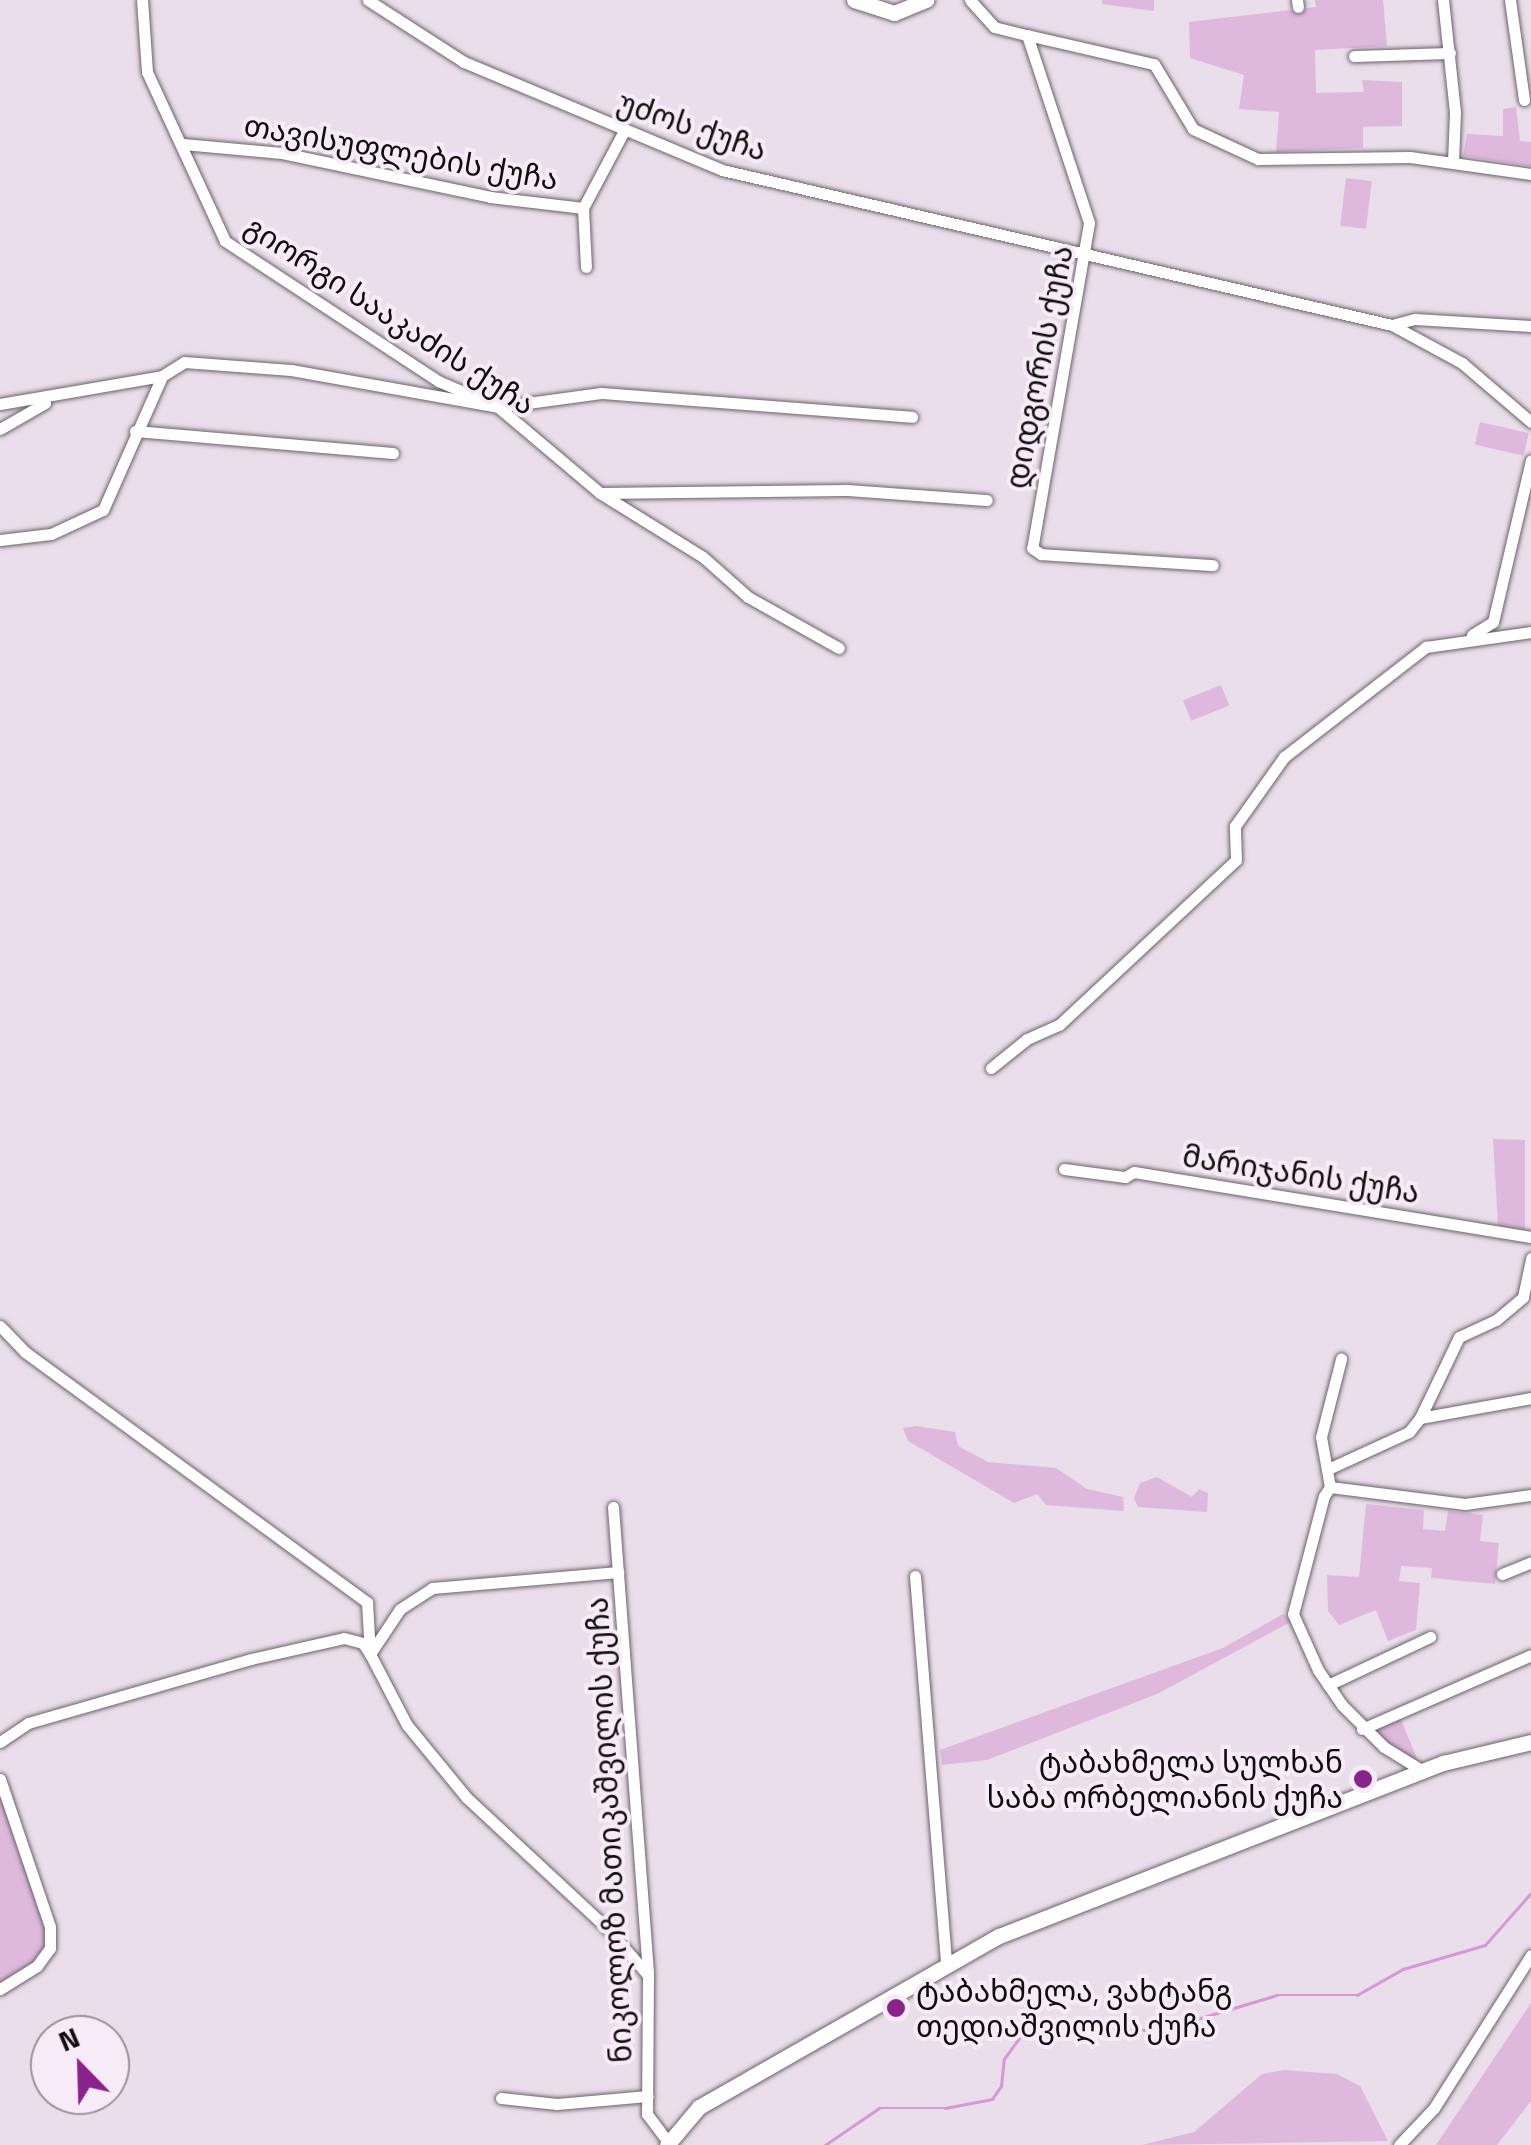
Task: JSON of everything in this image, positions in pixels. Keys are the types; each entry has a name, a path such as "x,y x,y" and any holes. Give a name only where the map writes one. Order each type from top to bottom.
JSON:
{"main road":[{"path":"854,0 894,13 926,0"},
{"path":"668,2144 698,2107 998,1936 1423,1771 1494,1746 1531,1742"}],"street":[{"name":"გიორგი სააკაძის ქუჩა","path":"142,0 147,72 183,144 203,205 225,241 438,381 498,406 600,493 703,557 748,597 838,648"},
{"name":"უძოს ქუჩა","path":"368,0 464,62 722,170 1082,251 1224,290 1392,324"},
{"path":"970,0 994,27 1154,64 1193,129 1258,159 1453,161 1531,174"},
{"path":"1443,0 1450,53 1453,161"},
{"path":"1510,0 1524,100"},
{"name":"დიდგორის ქუჩა","path":"1027,35 1089,223 1032,548 1041,554 1212,565"},
{"path":"1354,56 1450,53"},
{"name":"თავისუფლების ქუჩა","path":"183,144 282,153 490,197 583,208 624,131"},
{"path":"583,208 586,267"},
{"path":"1392,324 1415,319 1531,326"},
{"path":"1392,324 1462,363 1531,422"},
{"path":"0,404 48,400 162,376 184,362 214,362 498,406 601,393 912,417"},
{"path":"0,540 51,534 103,510 162,376"},
{"path":"0,429 48,400"},
{"path":"135,431 316,451 394,453"},
{"path":"1472,635 1493,622 1531,460"},
{"path":"600,493 846,490 988,500"},
{"path":"990,1068 1027,1039 1059,1025 1236,860 1235,826 1284,757 1426,647 1472,635 1531,632"},
{"name":"მარიჯანის ქუჩა","path":"1064,1169 1125,1177 1134,1172 1531,1237"},
{"path":"1328,1469 1408,1432 1420,1418 1458,1337 1496,1320 1523,1297 1531,1258"},
{"path":"0,1326 25,1352 366,1602 370,1654"},
{"path":"1340,1360 1321,1437 1330,1487 1293,1614 1328,1685 1362,1729 1423,1771"},
{"path":"1420,1418 1531,1398"},
{"path":"1330,1487 1466,1504 1531,1495"},
{"name":"ნიკოლოზ მათიკაშვილის ქუჩა","path":"614,1507 648,1975 647,2114 668,2144"},
{"path":"1502,1574 1531,1562"},
{"path":"370,1654 400,1609 432,1588 618,1572"},
{"path":"916,1576 946,1965"},
{"path":"1328,1685 1430,1637"},
{"path":"0,1742 28,1723 251,1659 344,1638 362,1643 407,1725 467,1798 596,1917 648,1975"},
{"path":"1362,1729 1531,1655"},
{"path":"0,1779 50,1927 50,1948 36,1966 0,1990"},
{"path":"1398,2145 1434,2108 1531,1954"},
{"path":"501,2098 557,2104 648,2096"}],"shaded area":[{"path":"1102,0 1154,0 1154,11 1102,4"},
{"path":"1315,0 1383,0 1387,46 1315,50 1316,93 1364,92 1362,80 1402,82 1402,126 1363,127 1363,148 1276,152 1279,112 1239,109 1244,75 1190,58 1189,22 1316,7"},
{"path":"1516,107 1520,141 1531,142 1531,166 1463,156 1467,134 1503,136 1503,109"},
{"path":"1346,178 1372,181 1366,229 1340,226"},
{"path":"1480,422 1529,433 1524,456 1475,444"},
{"path":"1221,685 1229,705 1191,721 1183,700"},
{"path":"1493,1139 1525,1140 1525,1230 1498,1226"},
{"path":"903,1428 955,1432 958,1446 988,1462 1056,1468 1087,1489 1123,1497 1124,1511 1046,1505 1037,1494 1014,1503 908,1441"},
{"path":"1157,1477 1192,1497 1199,1489 1208,1493 1207,1512 1138,1507 1134,1498 1140,1483"},
{"path":"1366,1504 1424,1510 1423,1529 1445,1531 1448,1511 1483,1515 1480,1541 1499,1543 1495,1584 1431,1578 1432,1568 1401,1566 1399,1581 1420,1583 1416,1630 1388,1641 1376,1610 1339,1625 1328,1611 1327,1575 1359,1577"},
{"path":"1283,1614 1294,1620 1157,1694 987,1760 942,1765 940,1750 1223,1648"},
{"path":"1399,1715 1418,1761 1414,1763 1368,1730"},
{"path":"0,1796 48,1927 46,1948 23,1976 0,1986"},
{"path":"1531,2003 1531,2101 1497,2145 1436,2145"},
{"path":"1284,2070 1337,2074 1360,2086 1388,2141 1142,2145 1194,2132 1262,2074"}],"waterway":[{"path":"825,2145 879,2108 945,2108 992,2099 1001,2086 1004,2059 1022,2034 1051,2021 1157,2031 1277,1995 1357,1995 1403,1969 1485,1945 1531,1893"}],"place":[{"name":"ტაბახმელა სულხან საბა ორბელიანის ქუჩა","path":"1363,1779"},
{"name":"ტაბახმელა, ვახტანგ თედიაშვილის ქუჩა","path":"896,2008"}]}
